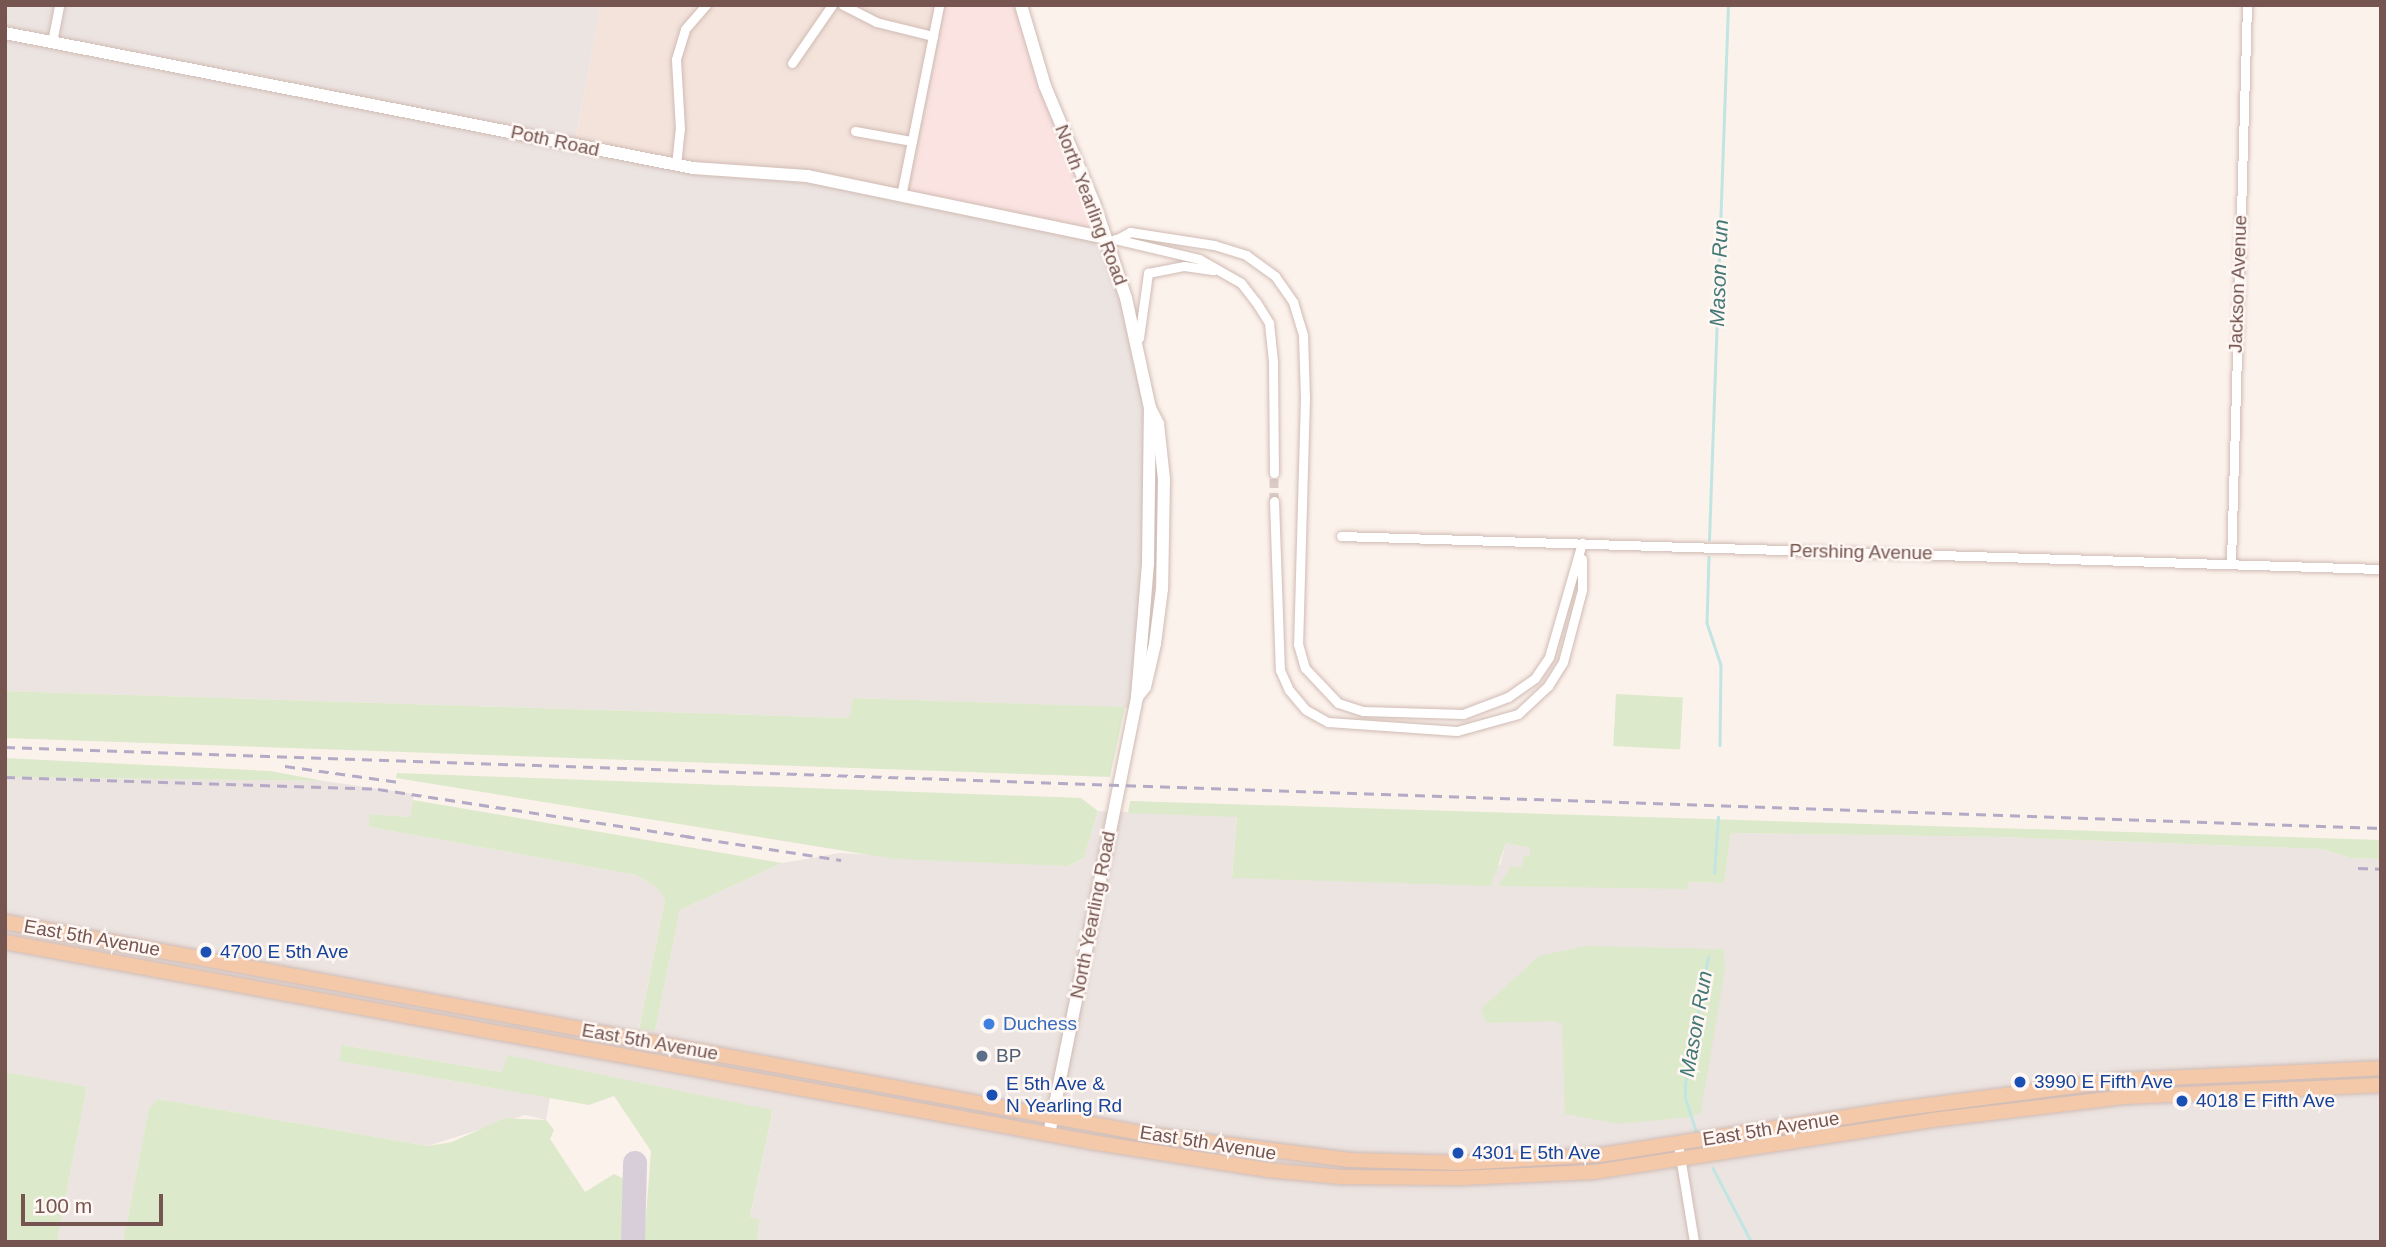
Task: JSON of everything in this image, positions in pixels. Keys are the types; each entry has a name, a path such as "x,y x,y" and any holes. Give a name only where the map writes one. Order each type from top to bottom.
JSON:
{"main road":[{"name":"North Yearling Road","path":"1021,5 1045,86 1112,239 1139,347 1150,408 1161,444 1164,543 1155,644 1145,687 1137,697 1049,1134"},
{"name":"Poth Road","path":"5,33 676,165 793,174 1112,239"},
{"name":"East 5th Avenue","path":"5,922 1052,1116 1230,1147 1350,1160 1528,1161 1678,1144 1898,1109 2122,1080 2381,1068"},
{"name":"East 5th Avenue","path":"5,942 1049,1134 1223,1164 1346,1177 1554,1175 1680,1160 1932,1120 2124,1097 2381,1085"}],"street":[{"path":"52,43 59,5"},
{"path":"676,165 680,129 676,59 685,29 706,5"},
{"path":"792,63 832,5"},
{"path":"844,5 876,22 933,36"},
{"path":"901,196 939,5"},
{"name":"Jackson Avenue","path":"2231,563 2247,5"},
{"path":"855,131 912,141"},
{"path":"1112,239 1130,232 1214,245 1246,255 1275,276 1293,302 1303,335 1304,397 1298,644 1305,668 1338,703 1363,711 1463,714 1508,697 1535,678 1549,657 1582,543"},
{"path":"1112,239 1199,259 1241,283 1269,323 1274,473"},
{"path":"1139,347 1148,273 1184,266 1220,271"},
{"path":"1274,501 1280,670 1306,710 1328,722 1355,727 1457,731 1518,714 1535,701 1563,662 1570,640 1582,590 1582,543"},
{"name":"Pershing Avenue","path":"1341,536 2381,569"},
{"path":"1678,1144 1693,1242"}],"shaded area":[{"path":"5,5 601,5 574,146 769,173 1105,235 1114,259 1143,399 1159,508 1155,588 1135,708 853,698 850,718 5,691"},
{"path":"601,5 947,5 910,197 574,147"},
{"path":"947,5 1021,5 1105,235 910,197"},
{"path":"5,777 324,781 414,794 410,817 369,814 369,827 636,875 657,888 665,900 639,1028 655,1031 680,910 782,863 840,853 1068,866 1084,858 1098,811 1237,816 1232,877 1500,865 1506,843 1530,848 1529,856 1688,889 1688,882 1724,883 1731,833 2000,837 2322,849 2351,858 2381,859 2381,1242 757,1242 760,1220 750,1218 773,1111 507,1056 503,1072 342,1045 340,1061 550,1098 546,1120 525,1115 428,1146 158,1099 149,1108 123,1242 57,1242 87,1088 5,1072"}],"green space":[{"path":"5,691 849,718 853,698 1125,707 1110,777 5,738"},
{"path":"1616,694 1683,698 1680,749 1613,746"},
{"path":"5,758 270,771 324,781 5,777"},
{"path":"397,773 1081,798 1098,811 1084,858 1068,866 894,859 396,778"},
{"path":"413,800 782,863 680,910 655,1031 639,1029 665,900 657,888 636,875 369,827 369,814 410,817"},
{"path":"1130,801 2381,840 2381,859 2351,858 2322,849 2000,837 1731,833 1724,883 1688,882 1688,889 1498,886 1511,866 1521,868 1524,856 1529,856 1530,848 1506,843 1491,886 1232,878 1237,817 1128,813"},
{"path":"1586,946 1724,949 1725,970 1701,1112 1692,1117 1618,1124 1565,1114 1562,1025 1555,1021 1486,1023 1481,1009 1539,956"},
{"path":"342,1045 502,1072 507,1055 773,1110 750,1217 760,1220 757,1242 644,1242 651,1151 614,1096 589,1105 339,1061"},
{"path":"5,1072 87,1087 57,1242 5,1242"},
{"path":"158,1099 428,1146 452,1142 505,1118 546,1120 554,1130 550,1139 585,1192 614,1174 626,1180 622,1242 123,1242 149,1108"}],"waterway":[{"name":"Mason Run","path":"1709,540 1728,5"},
{"name":"Mason Run","path":"1709,557 1707,623 1721,665 1720,745"},
{"name":"Mason Run","path":"1714,873 1718,817"},
{"name":"Mason Run","path":"1696,1132 1685,1098 1685,1084 1708,957"},
{"name":"Mason Run","path":"1713,1168 1750,1239"}],"taxiway":[{"path":"633,1242 635,1163"}],"tunnel":[{"path":"1274,473 1274,501"}],"railway":[{"path":"5,747 2381,828"},
{"path":"285,766 399,782"},
{"path":"5,777 378,789 692,837"},
{"path":"685,836 841,860"},
{"path":"2358,868 2381,869"}],"place":[{"name":"4700 E 5th Ave","path":"206,952"},
{"name":"Duchess","path":"989,1024"},
{"name":"BP","path":"982,1056"},
{"name":"3990 E Fifth Ave","path":"2020,1082"},
{"name":"E 5th Ave & N Yearling Rd","path":"992,1095"},
{"name":"4018 E Fifth Ave","path":"2182,1101"},
{"name":"4301 E 5th Ave","path":"1458,1153"}]}
